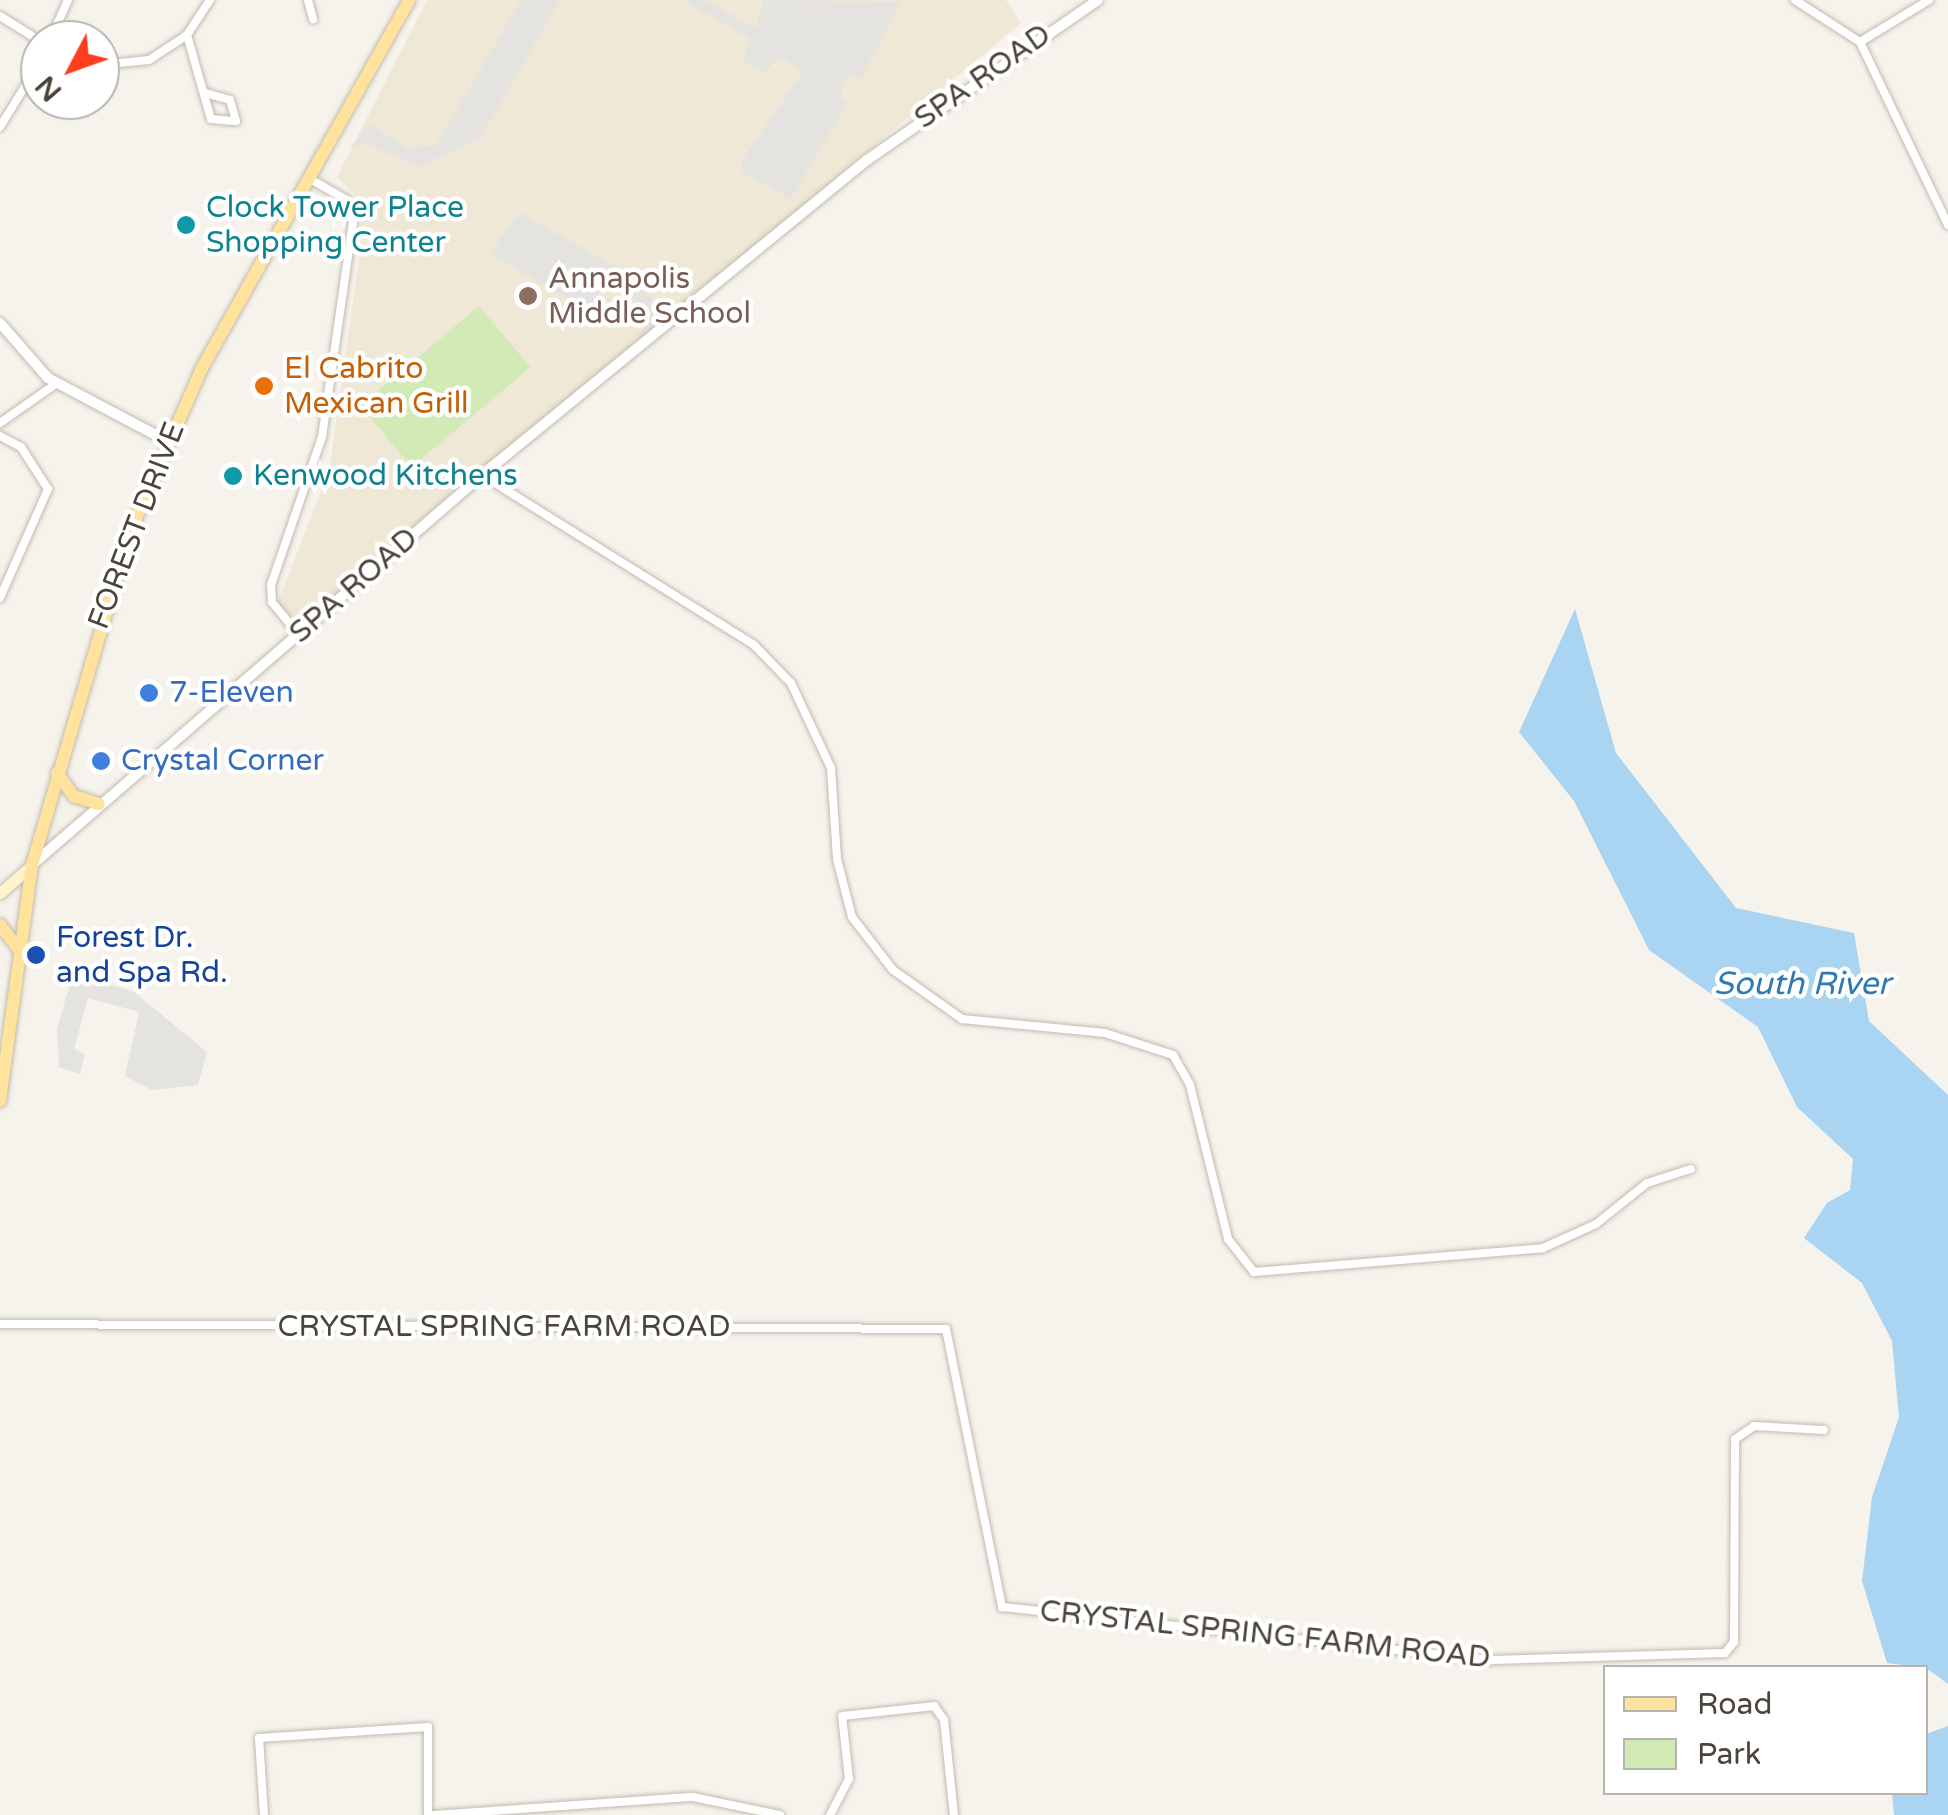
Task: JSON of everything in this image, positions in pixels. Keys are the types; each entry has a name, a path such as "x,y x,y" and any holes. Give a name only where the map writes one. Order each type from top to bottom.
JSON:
{"main road":[{"name":"FOREST DRIVE","path":"0,1101 32,865 108,594 167,441 409,0"},
{"path":"58,773 74,796 99,804"},
{"name":"SPA ROAD","path":"0,892 32,865"},
{"path":"0,925 21,952"}],"street":[{"path":"120,63 149,60 187,35 210,0"},
{"path":"308,0 313,19"},
{"name":"SPA ROAD","path":"32,865 482,474 867,160 1098,0"},
{"path":"1796,0 1860,42 1947,221"},
{"path":"1860,42 1929,0"},
{"path":"187,35 204,92 216,124 236,121 230,100 204,92"},
{"path":"0,126 20,94"},
{"path":"298,634 272,602 271,585 323,432 354,223 347,200 310,179"},
{"path":"2,330 56,384 167,441"},
{"path":"0,424 56,384"},
{"path":"0,436 22,447 48,489 2,599"},
{"path":"482,474 754,645 791,683 832,768 852,917 893,970 962,1019 1090,1031 1173,1055 1190,1085 1228,1239 1254,1272 1543,1248 1596,1224 1647,1183 1691,1169"},
{"name":"CRYSTAL SPRING FARM ROAD","path":"0,1324 946,1329 1002,1607 1492,1660 1725,1653 1734,1642 1735,1439 1754,1426 1824,1430"},
{"path":"830,1815 849,1780 842,1716 934,1706 944,1720 954,1815"},
{"path":"264,1815 260,1738 428,1727 431,1815 694,1797 780,1815"}],"shaded area":[{"name":"Annapolis Middle School","path":"427,0 1006,0 1021,23 296,629 275,609 329,471 361,246 360,200 337,177"},
{"path":"521,0 560,0 480,139 417,167 367,143 350,148 369,123 407,148 436,145"},
{"path":"683,0 705,0 756,28 764,0 901,2 861,79 849,76 840,93 847,103 791,199 742,172 742,161 803,71 779,57 764,73 742,62 750,39"},
{"path":"519,212 621,270 672,319 633,352 647,321 621,285 603,289 590,311 490,254"},
{"path":"73,973 134,992 207,1052 198,1085 152,1090 125,1076 139,1012 88,998 74,1049 85,1054 80,1074 59,1067 57,1029"}],"green space":[{"path":"479,306 530,367 412,467 360,406"}],"water":[{"name":"South River","path":"1575,609 1616,753 1736,908 1854,933 1869,1021 1948,1095 1948,1684 1928,1669 1928,1665 1887,1663 1862,1581 1872,1497 1899,1417 1892,1341 1862,1283 1804,1238 1827,1203 1850,1190 1853,1159 1797,1107 1758,1027 1649,950 1574,801 1519,732"},
{"path":"1948,1726 1948,1815 1894,1815 1892,1795 1928,1795 1928,1733"}],"place":[{"name":"Clock Tower Place Shopping Center","path":"186,225"},
{"name":"Annapolis Middle School","path":"528,296"},
{"name":"El Cabrito Mexican Grill","path":"264,386"},
{"name":"Kenwood Kitchens","path":"233,476"},
{"name":"7-Eleven","path":"149,693"},
{"name":"Crystal Corner","path":"101,761"},
{"name":"Forest Dr. and Spa Rd.","path":"36,955"}]}
